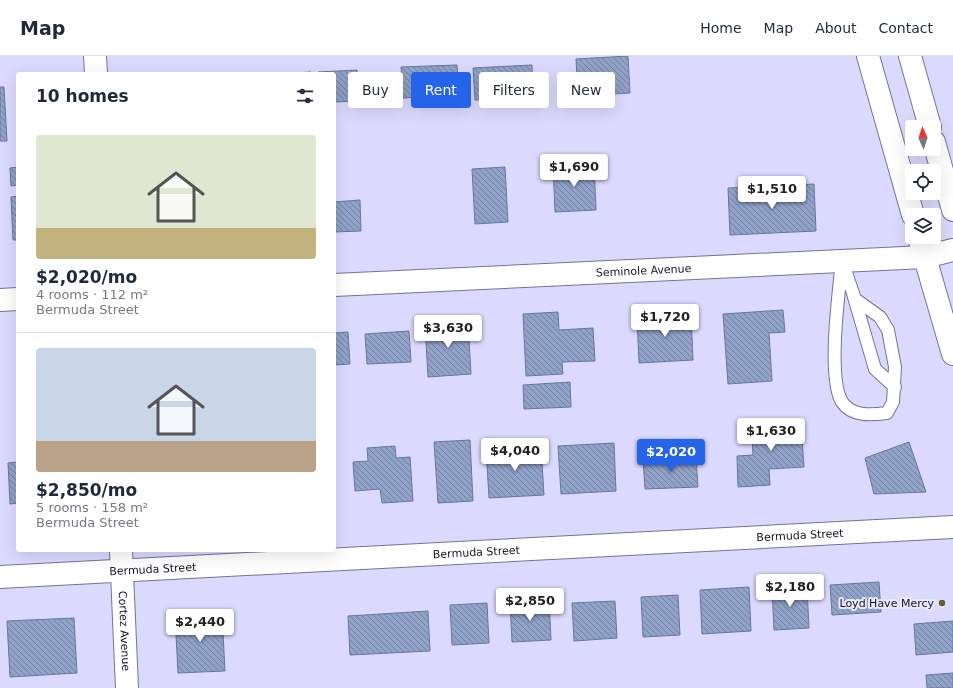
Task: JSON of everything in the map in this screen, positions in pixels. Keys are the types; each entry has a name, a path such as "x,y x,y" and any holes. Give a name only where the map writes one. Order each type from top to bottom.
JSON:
{"street":[{"path":"95,56 96,72"},
{"path":"868,56 911,208"},
{"path":"910,56 928,120"},
{"path":"938,156 953,210"},
{"path":"922,247 953,354"},
{"name":"Seminole Avenue","path":"336,285 842,261 922,247 953,250"},
{"path":"0,300 16,299"},
{"name":"Bermuda Street","path":"336,551 953,527"},
{"name":"Bermuda Street","path":"0,577 121,560 323,552"},
{"name":"Cortez Avenue","path":"121,560 127,688"}],"lane":[{"path":"842,261 834,354 836,382 842,402 856,412 871,416 887,413 893,402 895,387 895,367 888,330 880,317 854,297"},
{"path":"842,261 875,369 895,387"}],"building":[{"path":"628,56 630,93 615,94 615,72 577,72 576,59"},
{"path":"457,65 457,72 411,72 411,98 403,98 403,72 401,72 401,67"},
{"path":"532,65 532,72 479,72 479,100 475,100 473,68"},
{"path":"357,70 357,72 348,72 348,101 336,102 336,72 318,72"},
{"path":"0,87 4,87 7,141 0,141"},
{"path":"594,163 596,210 555,212 553,165"},
{"path":"16,167 16,185 11,186 10,168"},
{"path":"505,167 508,222 475,224 472,169"},
{"path":"814,184 816,231 730,235 728,188"},
{"path":"16,196 16,240 13,240 11,197"},
{"path":"360,200 361,231 336,232 336,202"},
{"path":"783,310 785,332 769,333 772,381 728,384 723,314"},
{"path":"558,312 559,330 593,328 595,361 562,362 563,374 526,376 523,314"},
{"path":"691,314 693,360 639,363 637,317"},
{"path":"468,322 471,374 428,377 425,324"},
{"path":"409,331 411,362 367,364 365,334"},
{"path":"348,332 350,364 336,365 336,333"},
{"path":"570,382 571,407 524,409 523,385"},
{"path":"801,421 804,467 769,469 770,485 738,487 737,456 753,455 751,424"},
{"path":"470,440 473,501 438,503 434,442"},
{"path":"909,442 926,492 874,494 865,458"},
{"path":"614,443 616,491 561,494 558,446"},
{"path":"395,446 396,458 410,457 413,501 382,503 380,489 355,491 353,462 368,461 367,448"},
{"path":"541,447 544,495 489,498 486,450"},
{"path":"696,456 698,487 645,489 643,459"},
{"path":"16,462 16,503 10,504 8,463"},
{"path":"879,582 881,612 832,615 830,585"},
{"path":"749,587 751,631 702,634 700,590"},
{"path":"807,587 809,628 774,630 772,589"},
{"path":"678,595 680,635 643,637 641,597"},
{"path":"549,601 551,640 512,642 510,603"},
{"path":"615,601 617,638 574,641 572,603"},
{"path":"487,603 489,643 452,645 450,605"},
{"path":"428,611 430,651 350,655 348,616"},
{"path":"222,613 225,671 178,673 175,615"},
{"path":"74,618 77,673 10,677 7,621"},
{"path":"953,621 953,652 916,655 914,624"},
{"path":"953,673 953,688 927,688 926,675"}],"place":[{"name":"Loyd Have Mercy","path":"942,603"}]}
